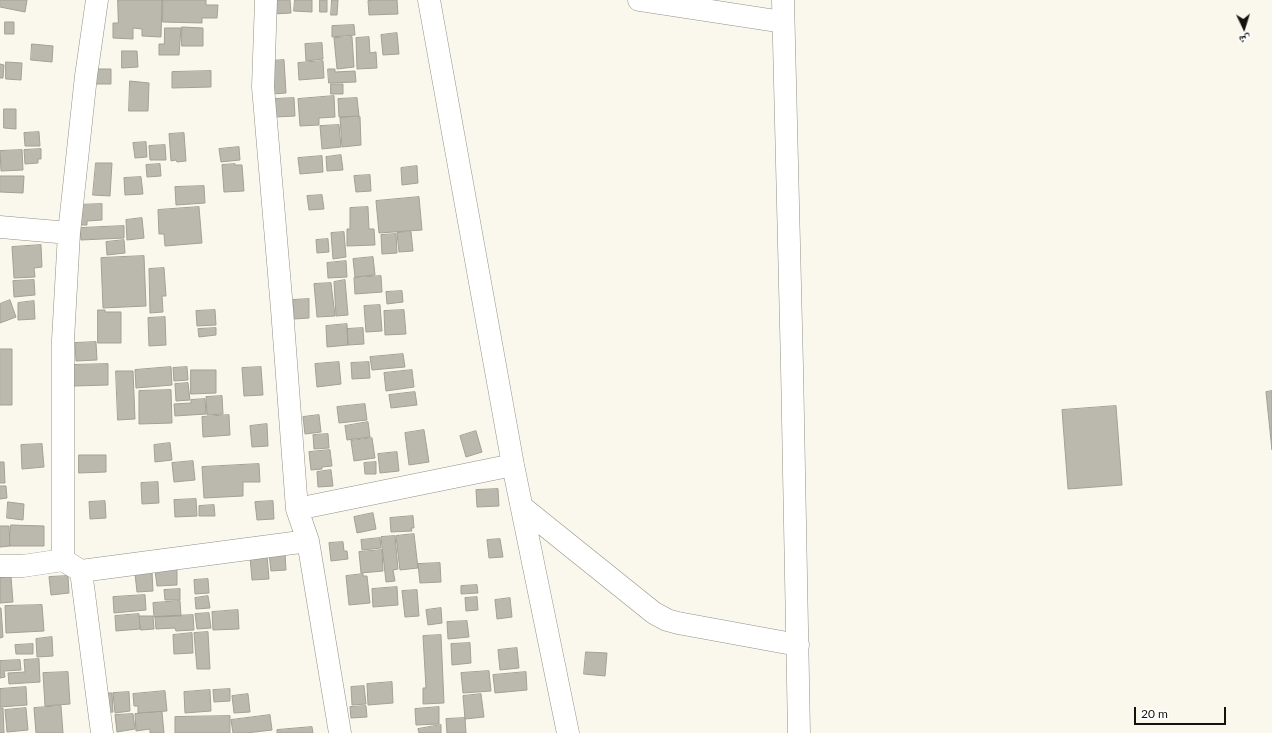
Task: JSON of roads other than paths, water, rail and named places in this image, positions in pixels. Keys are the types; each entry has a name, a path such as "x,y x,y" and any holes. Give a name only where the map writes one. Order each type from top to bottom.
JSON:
{"street":[{"path":"63,560 63,340 70,233 86,76 96,0"},
{"path":"266,0 263,87 298,509 308,541 340,733"},
{"path":"428,0 513,465 568,733"},
{"path":"638,0 784,22"},
{"path":"783,0 799,733"},
{"path":"0,227 70,233"},
{"path":"298,509 513,465"},
{"path":"522,507 654,613 667,620 798,645"},
{"path":"0,566 23,566 63,560 81,571 308,541"},
{"path":"81,571 102,733"}]}
